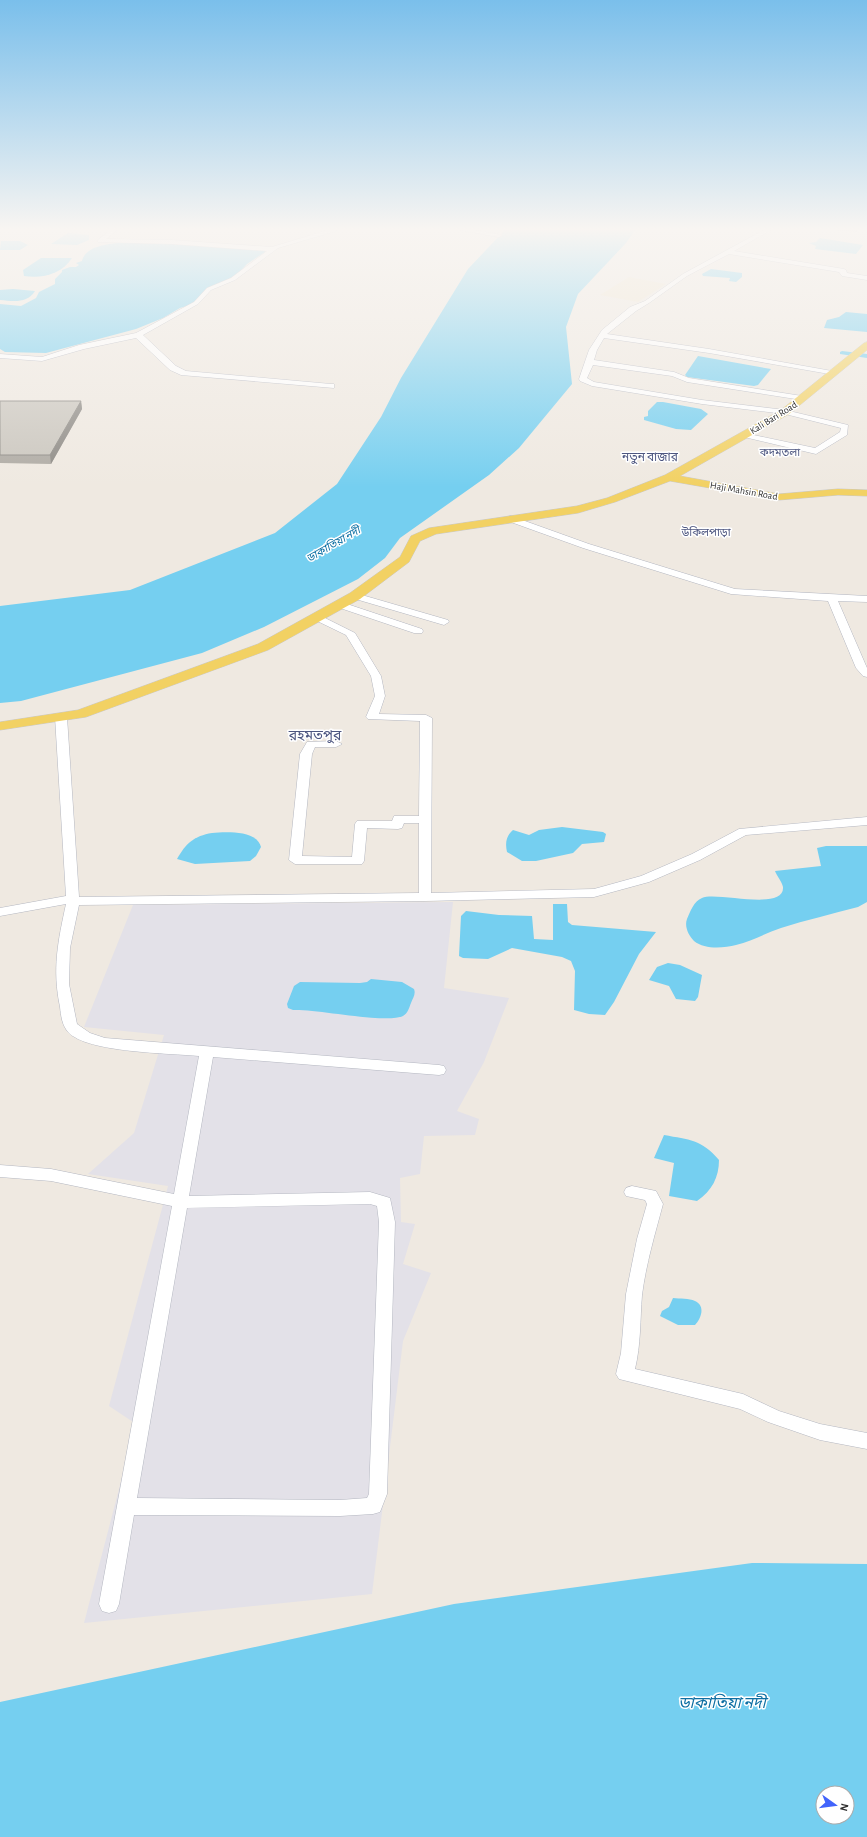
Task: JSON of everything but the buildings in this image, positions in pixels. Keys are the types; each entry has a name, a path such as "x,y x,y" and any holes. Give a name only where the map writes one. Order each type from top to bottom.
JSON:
{"main road":[{"name":"Kali Bari Road","path":"0,726 81,714 263,647 317,617 341,606 356,596 405,560 415,539 424,534 466,524 511,519 594,506 669,477 785,412 867,345"},
{"name":"Haji Mahsin Road","path":"669,477 779,497 838,492 867,493"}],"street":[{"path":"0,356 42,359 82,347 138,335 173,316"},
{"path":"625,316 605,332 604,336 593,350 590,362 583,378 592,384 702,402 785,412 846,427 844,433 816,451 744,435"},
{"path":"138,335 173,368 184,373 331,386"},
{"path":"604,336 709,351 832,373"},
{"path":"590,362 674,374 687,380 759,390 802,398"},
{"path":"511,519 586,546 734,592 867,599"},
{"path":"356,596 444,622"},
{"path":"832,598 861,668 867,674"},
{"path":"341,606 418,631"},
{"path":"317,617 350,633 376,676 380,696 372,717 426,718 425,897"},
{"path":"61,717 73,900 63,948 62,984 70,1024 74,1030 103,1043 439,1070"},
{"path":"336,744 311,744 306,754 295,860 358,861 361,824 398,825 398,820 425,820"},
{"path":"0,912 73,900 425,897 594,893 645,879 696,858 743,832 867,821"},
{"path":"109,1604 207,1051"},
{"path":"0,1171 51,1175 181,1202 370,1198 384,1202 387,1222 378,1494 373,1506 340,1508 126,1506"},
{"path":"632,1192 650,1196 656,1204 644,1239 634,1294 630,1353 625,1374 743,1402 774,1417 820,1432 867,1441"}],"shaded area":[{"path":"453,902 444,988 509,998 484,1062 457,1111 479,1119 475,1135 424,1136 420,1174 400,1178 401,1222 415,1224 403,1264 431,1273 403,1341 372,1594 84,1623 136,1424 109,1406 168,1186 88,1174 134,1133 164,1035 84,1027 133,905"}],"water":[{"path":"0,316 167,316 136,329 46,353 5,352 0,349"},
{"path":"439,316 570,316 566,327 572,384 519,448 489,475 400,538 385,558 358,579 264,627 202,653 21,701 0,703 0,606 130,590 275,533 337,484 381,417 401,378"},
{"path":"867,316 867,332 824,328 827,320 839,317"},
{"path":"698,356 771,369 758,385 754,386 687,377 685,375"},
{"path":"657,402 701,409 708,414 691,430 676,429 644,420 644,417 648,416 648,411"},
{"path":"562,827 603,832 606,834 604,842 582,844 573,853 536,861 522,861 507,852 507,840 513,830 529,835 539,830"},
{"path":"225,832 247,835 258,841 261,847 256,856 250,861 195,864 177,859 187,845 195,838 212,833"},
{"path":"826,846 867,846 867,902 858,907 790,925 731,946 715,948 704,946 698,944 690,937 686,922 693,907 699,899 721,897 762,900 773,898 781,894 783,887 775,871 821,866 817,848"},
{"path":"553,904 567,904 568,922 572,925 656,932 639,954 614,1002 605,1015 589,1014 574,1010 575,971 571,961 562,957 512,948 488,959 463,958 459,956 461,916 466,911 499,915 532,916 534,939 553,940"},
{"path":"668,963 680,965 702,975 698,997 695,1001 676,999 669,986 649,980 657,967"},
{"path":"371,979 402,982 414,989 414,996 405,1015 394,1018 382,1018 293,1010 288,1008 287,1004 294,986 300,982 360,983 367,982"},
{"path":"664,1135 701,1144 713,1153 719,1160 718,1172 714,1183 707,1193 697,1201 669,1196 674,1163 654,1158"},
{"path":"673,1298 690,1299 698,1303 701,1309 701,1316 695,1325 678,1325 660,1316 662,1311 669,1307"},
{"name":"ডাকাতিয়া নদী","path":"752,1563 867,1564 867,1837 0,1837 0,1702 454,1604"}],"waterway":[{"path":"842,353 867,356"}],"district":[{"name":"কদমতলা","path":"780,452"},
{"name":"নতুন বাজার","path":"650,457"},
{"name":"উকিলপাড়া","path":"706,532"},
{"name":"রহমতপুর","path":"315,735"}]}
